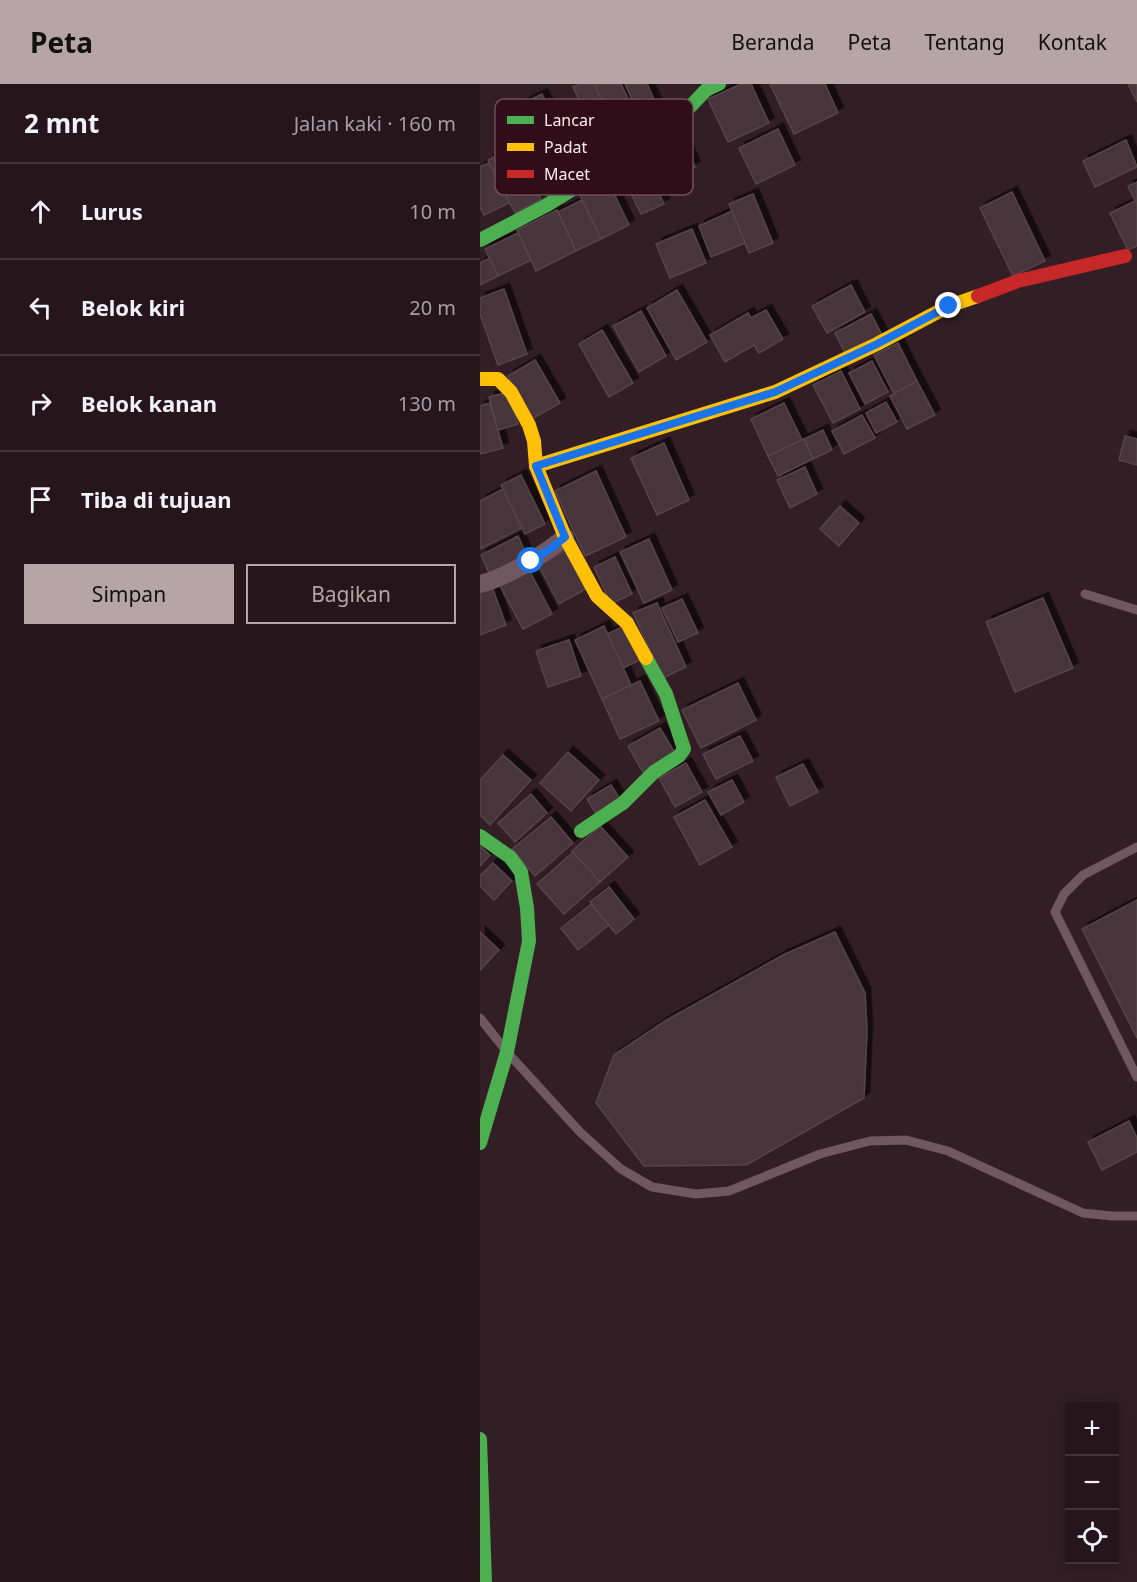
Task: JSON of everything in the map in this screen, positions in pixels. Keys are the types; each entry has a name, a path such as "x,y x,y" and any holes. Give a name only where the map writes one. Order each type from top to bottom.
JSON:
{"street":[{"path":"693,104 706,90 719,84"},
{"path":"480,240 563,195"},
{"path":"536,466 775,392 877,344 949,306 1018,281 1125,256"},
{"path":"480,379 498,379 511,392 531,433 536,466 565,537 597,596 627,623 666,694 684,749 679,756 654,772 623,803 581,831"},
{"path":"480,584 531,561 565,537"},
{"path":"480,836 510,857 520,872 527,908 529,940 507,1052 480,1143"},
{"path":"480,1439 485,1582"}],"lane":[{"path":"1085,594 1137,609"},
{"path":"1137,847 1083,876 1064,894 1055,912 1137,1077"},
{"path":"480,1018 507,1052 580,1132 621,1169 652,1187 696,1194 729,1191 820,1154 870,1141 906,1140 948,1151 1083,1213 1137,1216"}],"building":[{"path":"580,84 594,84 601,99 579,99 573,87"},
{"path":"594,84 621,84 628,99 601,99"},
{"path":"625,84 647,84 654,99 632,99"},
{"path":"741,84 751,84 769,123 728,142 708,99"},
{"path":"770,84 825,84 838,113 794,134"},
{"path":"1128,84 1137,84 1137,102"},
{"path":"542,94 545,99 532,99"},
{"path":"778,129 795,165 756,184 739,148"},
{"path":"1126,140 1137,167 1095,187 1083,161"},
{"path":"495,157 495,174 488,160"},
{"path":"489,163 495,175 495,195 505,195 509,203 484,215 480,207 480,167"},
{"path":"1137,182 1137,205 1128,186"},
{"path":"1012,192 1045,261 1013,276 980,208"},
{"path":"753,194 773,243 749,253 729,204"},
{"path":"506,195 539,195 541,199 515,213"},
{"path":"580,195 615,195 629,225 601,239"},
{"path":"632,195 660,195 664,204 641,214"},
{"path":"582,200 601,239 576,251 558,212"},
{"path":"1135,201 1137,205 1137,246 1128,250 1110,213"},
{"path":"557,210 576,251 536,271 517,230"},
{"path":"732,211 745,243 711,257 699,226"},
{"path":"692,229 706,263 670,278 656,244"},
{"path":"518,233 531,260 498,276 485,249"},
{"path":"490,258 498,276 480,285 480,263"},
{"path":"851,285 865,312 827,333 812,306"},
{"path":"504,289 527,354 498,365 480,314 480,298"},
{"path":"677,290 707,342 676,360 647,308"},
{"path":"766,310 783,339 759,353 754,345 725,362 710,335 748,313 751,318"},
{"path":"641,311 666,356 639,372 613,326"},
{"path":"871,314 882,335 846,355 835,333"},
{"path":"602,330 633,383 609,397 579,344"},
{"path":"898,343 917,381 894,394 874,355"},
{"path":"535,360 560,403 532,419 508,376"},
{"path":"872,361 888,392 865,404 849,373"},
{"path":"841,371 860,409 833,423 813,385"},
{"path":"917,381 935,415 907,429 890,396"},
{"path":"509,392 518,424 498,430 489,397"},
{"path":"886,402 897,422 876,433 866,413"},
{"path":"490,403 503,448 480,454 480,406"},
{"path":"784,403 802,440 768,456 751,419"},
{"path":"862,415 875,438 844,454 832,431"},
{"path":"823,430 832,450 813,459 804,439"},
{"path":"1125,436 1137,439 1137,465 1119,460"},
{"path":"804,439 813,459 778,476 768,456"},
{"path":"664,443 689,500 657,515 631,458"},
{"path":"805,467 817,494 790,508 777,480"},
{"path":"596,471 626,537 585,556 555,491"},
{"path":"521,475 545,524 525,534 501,485"},
{"path":"503,489 522,528 480,549 480,501"},
{"path":"840,506 859,523 839,546 820,529"},
{"path":"518,536 527,556 490,575 481,555"},
{"path":"649,539 672,590 644,603 620,552"},
{"path":"566,550 586,589 559,604 538,564"},
{"path":"615,557 632,594 611,604 594,567"},
{"path":"527,566 552,614 523,629 498,582"},
{"path":"492,587 506,625 480,635 480,591"},
{"path":"1043,598 1073,668 1015,692 986,622"},
{"path":"682,599 698,633 678,642 662,608"},
{"path":"657,603 686,667 663,678 633,613"},
{"path":"626,625 642,659 623,668 607,634"},
{"path":"604,626 631,685 602,699 575,640"},
{"path":"569,640 581,676 548,687 536,651"},
{"path":"640,681 659,721 620,739 602,699"},
{"path":"738,683 756,720 701,748 682,710"},
{"path":"660,728 676,755 644,774 628,746"},
{"path":"740,736 753,761 716,779 703,754"},
{"path":"568,752 599,780 571,811 540,783"},
{"path":"503,755 531,780 490,825 480,815 480,780"},
{"path":"686,763 702,792 675,807 659,778"},
{"path":"803,764 818,792 790,806 776,777"},
{"path":"732,780 744,802 721,815 708,792"},
{"path":"611,785 621,801 597,815 587,799"},
{"path":"531,794 547,813 515,842 498,823"},
{"path":"705,800 732,847 700,865 674,817"},
{"path":"551,817 573,843 535,876 512,849"},
{"path":"600,826 628,857 600,882 572,851"},
{"path":"480,846 490,855 480,866"},
{"path":"573,852 600,882 564,914 537,884"},
{"path":"493,863 512,881 494,900 480,886 480,876"},
{"path":"609,887 634,919 616,934 590,902"},
{"path":"1137,900 1137,1038 1082,929"},
{"path":"591,904 609,925 578,950 561,928"},
{"path":"480,932 499,950 480,970"},
{"path":"835,932 865,993 867,1030 864,1098 746,1165 644,1166 596,1103 614,1055 665,1021 783,955"},
{"path":"1129,1121 1137,1138 1137,1152 1102,1170 1088,1142"}],"traffic: fast":[{"path":"693,104 706,90 719,84"},
{"path":"480,240 563,195"},
{"path":"581,831 623,803 654,772 679,756 684,749 666,694 646,658"},
{"path":"480,836 510,857 521,872 527,908 529,941 507,1052 480,1143"},
{"path":"480,1439 485,1582"}],"traffic: slow":[{"path":"536,466 775,392 877,344 949,306 978,296"},
{"path":"480,379 498,379 511,392 529,425 534,441 536,466 565,537 597,596 627,623 646,658"}],"traffic: jam":[{"path":"978,296 1018,281 1125,256"}],"route":[{"path":"531,561 565,537 536,466 775,392 877,344 949,306"}]}
